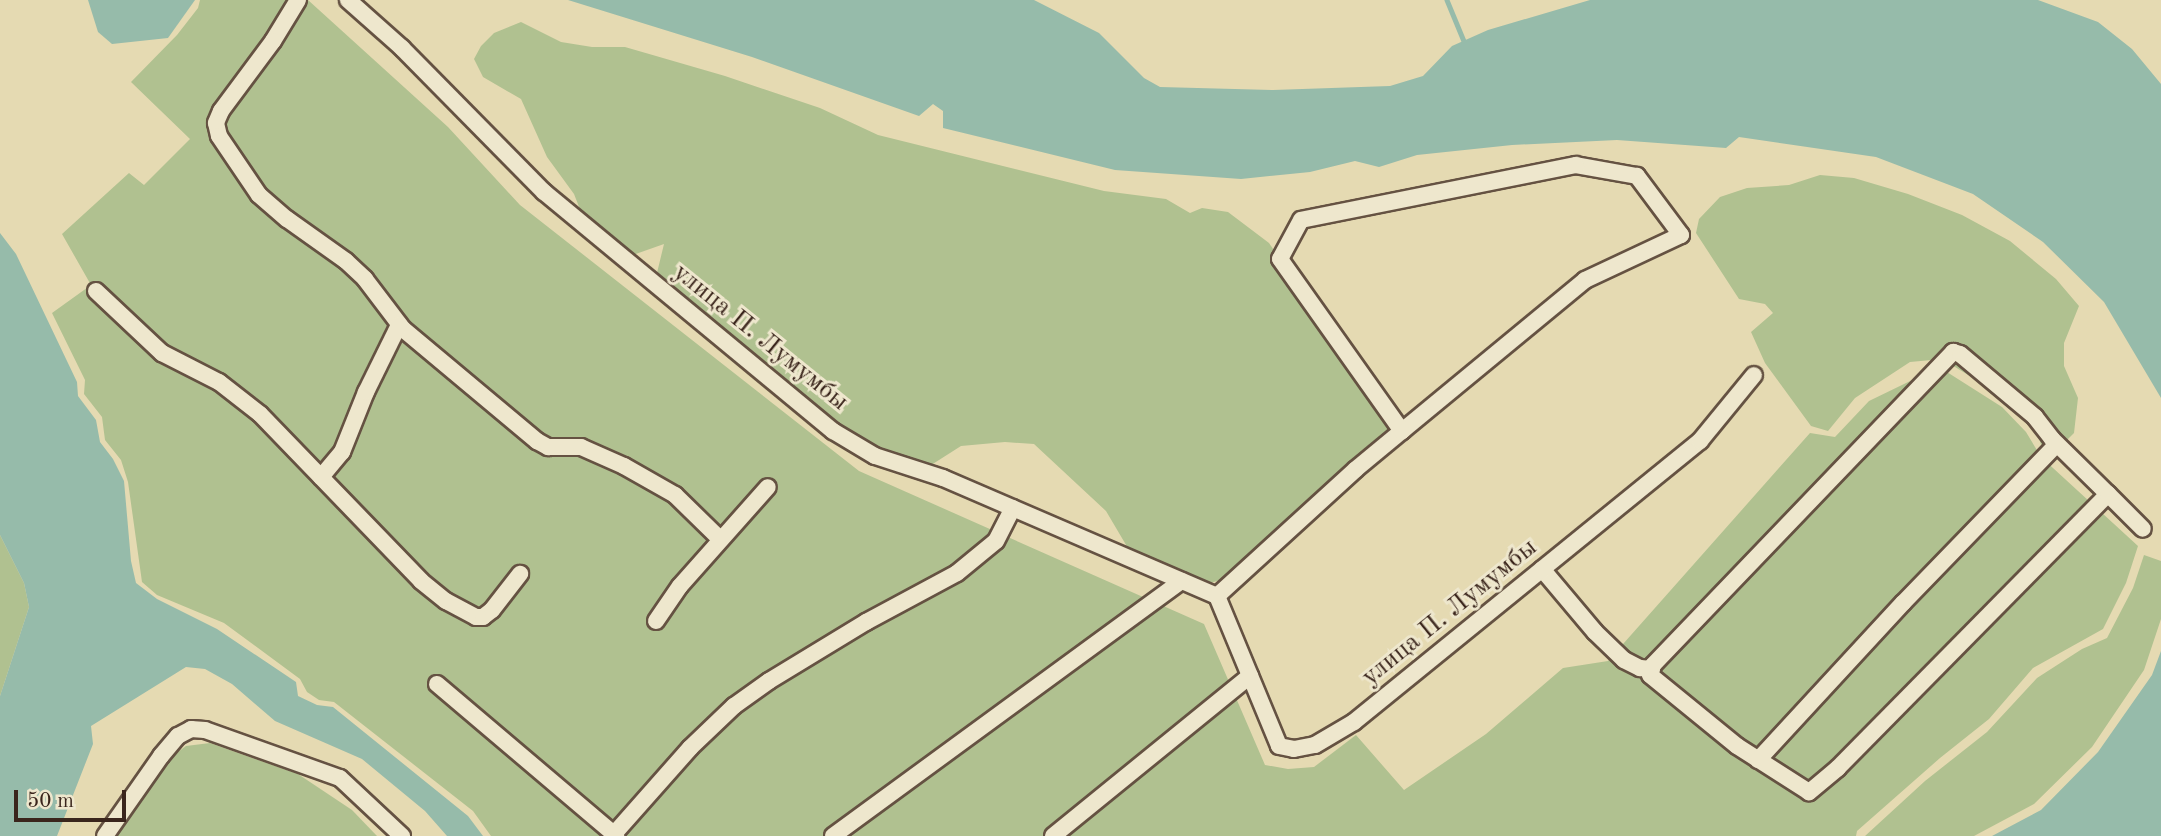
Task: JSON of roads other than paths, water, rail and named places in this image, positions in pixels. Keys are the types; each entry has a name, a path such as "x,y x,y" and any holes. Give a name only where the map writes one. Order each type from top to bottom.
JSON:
{"street":[{"path":"298,0 273,41 221,111 216,123 219,136 259,195 287,219 346,261 365,279 399,325 537,441 548,447 581,447 624,466 675,495 720,539"},
{"name":"улица П. Лумумбы","path":"348,0 402,48 544,192 833,431 875,456 943,478 1217,596 1279,746 1294,749 1315,745 1354,722 1700,441 1754,374"},
{"path":"1217,596 1356,469 1585,280 1681,235 1637,176 1576,165 1301,220 1280,259 1402,431"},
{"path":"96,291 162,353 219,382 260,414 421,581 446,601 476,617 492,610 520,574"},
{"path":"321,477 342,452 366,393 399,325"},
{"path":"2108,494 1820,785 1809,792 1737,746 1650,675 1652,669 1953,352 1960,354 2035,417 2057,444 2108,494 2143,529"},
{"path":"1758,760 1903,603 2057,444"},
{"path":"656,621 680,586 768,487"},
{"path":"437,684 615,835 690,748 734,706 769,681 866,622 957,573 996,541 1013,508"},
{"path":"1542,569 1595,632 1624,660 1640,668 1652,669"},
{"path":"833,836 1182,581"},
{"path":"1053,836 1250,676"},
{"path":"105,836 161,757 178,736 191,729 205,730 323,769 359,793 402,836"}],"waterway":[{"path":"1447,0 1464,41"}]}
